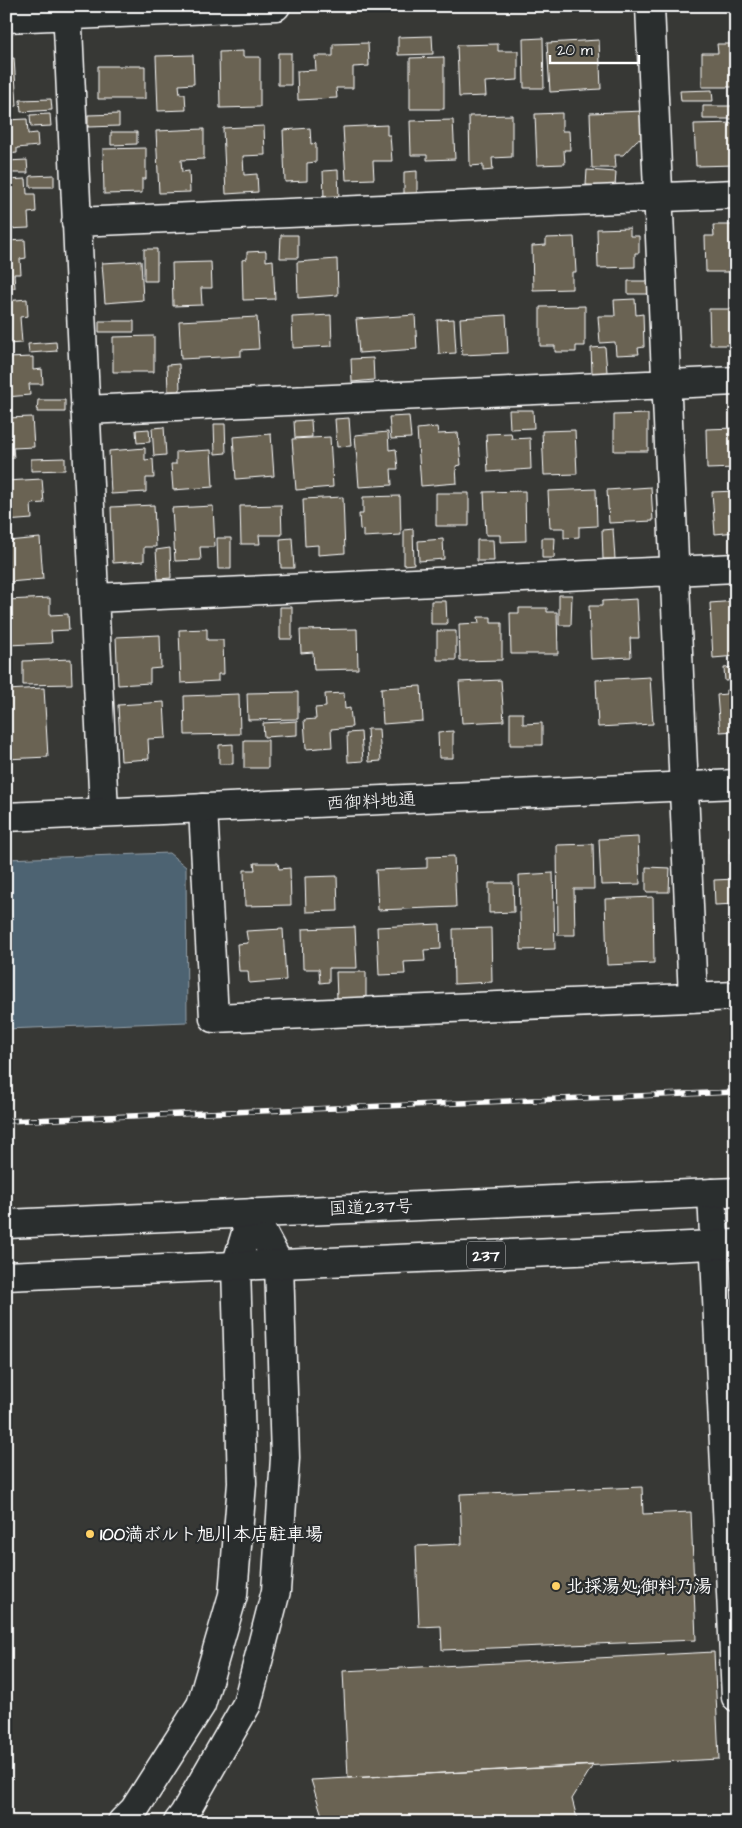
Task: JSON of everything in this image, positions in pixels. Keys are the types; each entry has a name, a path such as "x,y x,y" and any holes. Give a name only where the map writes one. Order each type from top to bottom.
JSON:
{"main road":[{"path":"6,18 67,11 276,6"},
{"path":"650,6 693,998"},
{"path":"67,11 104,812"},
{"path":"76,222 736,194"},
{"path":"85,410 736,382"},
{"path":"94,598 736,568"},
{"name":"西御料地通","path":"6,817 736,784"},
{"path":"203,808 214,1018 736,996"},
{"path":"724,1192 736,1697"},
{"name":"国道237号","path":"6,1224 724,1192"},
{"path":"178,1822 247,1704 276,1591 285,1458 279,1264 252,1212"},
{"path":"122,1822 134,1810 201,1705 233,1595 242,1483 236,1266 252,1212"},
{"name":"237","path":"6,1276 725,1245"}],"water":[{"path":"169,853 186,867 187,1022 6,1029 6,859"}],"building":[{"path":"432,36 433,54 398,55 398,37"},
{"path":"543,38 544,88 524,88 523,39"},
{"path":"599,40 601,89 550,92 547,43"},
{"path":"368,43 369,66 353,67 353,88 336,88 337,98 298,100 297,71 316,70 315,56 333,56 333,44"},
{"path":"498,44 498,51 518,51 518,80 485,82 486,96 459,97 457,45"},
{"path":"717,44 736,44 736,87 702,87 702,53 718,53"},
{"path":"243,51 243,57 260,57 260,107 220,108 219,52"},
{"path":"278,53 291,53 291,85 278,85"},
{"path":"193,55 194,84 179,85 180,94 185,94 186,110 158,111 156,56"},
{"path":"444,57 444,109 410,109 410,58"},
{"path":"14,58 17,106 6,107 6,59"},
{"path":"98,66 145,66 145,99 98,99"},
{"path":"712,90 713,101 681,101 680,91"},
{"path":"51,99 52,110 21,112 20,100"},
{"path":"703,106 736,106 736,119 703,119"},
{"path":"644,111 645,139 637,140 623,155 615,155 616,168 592,168 590,113"},
{"path":"562,113 562,131 569,131 570,150 564,150 565,164 537,165 535,114"},
{"path":"50,114 51,126 31,127 30,115"},
{"path":"119,114 119,126 88,127 88,115"},
{"path":"512,115 512,157 492,158 493,170 483,171 483,165 470,166 469,116"},
{"path":"27,119 28,134 37,133 38,146 17,148 17,153 6,154 6,120"},
{"path":"453,120 455,159 427,160 427,155 411,155 410,121"},
{"path":"735,123 736,165 696,166 694,124"},
{"path":"387,125 387,135 390,135 392,161 373,161 374,179 346,180 343,127"},
{"path":"264,126 265,155 243,156 244,175 257,174 258,192 226,194 223,128"},
{"path":"310,128 311,144 316,143 316,162 307,163 307,181 285,182 283,130"},
{"path":"204,129 204,159 181,160 182,172 189,171 190,192 159,193 156,131"},
{"path":"111,132 137,132 137,144 111,145"},
{"path":"146,148 146,179 142,179 142,193 104,194 103,149"},
{"path":"27,160 28,173 6,173 6,161"},
{"path":"338,170 339,199 324,199 323,171"},
{"path":"587,170 616,172 615,187 586,185"},
{"path":"417,171 417,195 404,195 404,172"},
{"path":"54,175 54,187 30,187 30,176"},
{"path":"26,179 27,194 35,194 36,212 28,213 29,228 6,229 6,180"},
{"path":"713,225 736,225 736,272 706,272 705,236 714,236"},
{"path":"630,228 630,236 639,236 639,253 635,253 635,267 598,268 597,229"},
{"path":"281,235 298,235 298,258 280,258"},
{"path":"574,237 576,272 572,272 572,289 533,290 532,246 546,245 546,238"},
{"path":"25,240 26,258 20,259 21,274 14,274 15,288 6,288 6,241"},
{"path":"144,249 157,249 157,281 144,281"},
{"path":"266,251 266,261 273,260 275,299 243,300 242,260 247,259 247,252"},
{"path":"337,259 338,295 298,298 297,262"},
{"path":"141,261 143,300 105,303 102,263"},
{"path":"211,262 212,288 201,288 202,305 173,306 172,263"},
{"path":"628,281 651,281 651,294 628,294"},
{"path":"27,299 28,316 20,317 22,343 6,344 6,301"},
{"path":"635,299 636,315 643,314 644,347 638,348 639,354 616,355 615,342 600,343 598,316 615,316 614,300"},
{"path":"585,306 585,346 576,346 576,352 555,352 555,346 540,346 540,307"},
{"path":"709,309 736,309 736,345 710,345"},
{"path":"331,315 332,346 293,348 292,317"},
{"path":"415,315 417,349 359,353 356,319"},
{"path":"506,315 508,353 462,355 460,318"},
{"path":"257,317 259,349 241,350 241,356 181,359 179,321"},
{"path":"454,319 456,353 439,354 437,320"},
{"path":"99,321 134,321 134,332 99,332"},
{"path":"154,336 154,372 113,372 113,337"},
{"path":"56,342 57,351 29,353 28,344"},
{"path":"605,347 607,372 592,373 591,348"},
{"path":"33,357 33,370 42,369 43,384 29,384 30,395 6,397 6,358"},
{"path":"373,358 374,380 352,382 351,359"},
{"path":"179,364 180,391 168,391 167,365"},
{"path":"38,400 65,400 65,412 37,412"},
{"path":"509,410 533,410 534,428 510,429"},
{"path":"648,414 648,451 614,451 614,415"},
{"path":"409,416 411,438 391,439 389,417"},
{"path":"32,417 34,447 13,448 14,458 6,459 6,418"},
{"path":"349,418 351,446 337,447 335,419"},
{"path":"311,420 312,437 295,438 294,421"},
{"path":"214,424 225,424 226,453 215,454"},
{"path":"164,427 166,455 154,456 152,428"},
{"path":"437,427 438,434 458,433 461,465 456,466 457,483 421,486 417,429"},
{"path":"736,428 736,468 707,469 706,429"},
{"path":"149,429 150,442 137,443 136,430"},
{"path":"575,430 577,474 544,475 542,431"},
{"path":"388,432 389,450 396,449 398,469 391,469 392,485 359,487 355,435"},
{"path":"511,433 512,439 530,438 531,469 488,472 486,434"},
{"path":"271,434 274,476 236,479 233,437"},
{"path":"330,437 333,487 296,490 292,439"},
{"path":"145,448 145,460 153,459 154,478 146,478 146,492 111,494 109,451"},
{"path":"211,450 213,487 173,490 171,464 176,464 176,452"},
{"path":"65,458 65,470 31,471 31,459"},
{"path":"42,479 44,503 31,504 32,519 6,521 6,481"},
{"path":"651,487 653,521 609,523 607,490"},
{"path":"596,489 597,526 579,527 579,537 564,538 564,528 550,528 548,491"},
{"path":"525,491 526,541 500,542 500,535 486,535 484,492"},
{"path":"736,491 736,532 715,534 712,492"},
{"path":"436,493 469,493 469,526 436,526"},
{"path":"400,496 401,535 363,537 363,530 360,529 359,514 363,514 363,497"},
{"path":"343,497 345,553 318,555 318,545 305,546 303,499"},
{"path":"154,505 156,547 144,547 144,561 113,563 111,507"},
{"path":"281,505 282,535 259,535 260,544 241,544 240,506"},
{"path":"213,506 215,547 200,547 201,560 175,561 172,508"},
{"path":"413,529 414,564 404,565 404,530"},
{"path":"613,529 615,559 603,559 602,530"},
{"path":"40,538 43,579 9,582 7,541"},
{"path":"217,538 231,538 231,569 218,569"},
{"path":"292,538 294,568 281,568 280,539"},
{"path":"542,538 555,538 554,558 542,558"},
{"path":"443,539 444,559 419,561 418,541"},
{"path":"477,540 493,540 494,561 477,561"},
{"path":"170,548 171,578 158,579 156,550"},
{"path":"559,595 572,595 571,625 559,625"},
{"path":"50,598 50,615 68,614 69,630 51,631 52,643 8,645 6,600"},
{"path":"637,599 639,638 630,638 631,657 591,659 589,606 602,606 602,601"},
{"path":"431,601 446,601 447,624 431,624"},
{"path":"736,601 736,656 713,658 710,603"},
{"path":"280,607 292,607 292,639 280,639"},
{"path":"519,608 547,608 547,612 557,612 558,654 511,654 510,613 519,613"},
{"path":"478,617 491,617 491,623 502,623 502,660 460,661 459,624 479,623"},
{"path":"207,629 207,640 223,640 224,674 218,674 218,681 181,683 179,630"},
{"path":"357,629 358,669 314,670 313,652 301,653 300,630"},
{"path":"437,631 456,631 456,660 437,660"},
{"path":"160,635 161,668 150,669 150,683 118,685 116,637"},
{"path":"71,659 72,684 23,685 23,661"},
{"path":"736,667 736,680 725,681 724,668"},
{"path":"650,677 653,724 598,727 596,680"},
{"path":"501,680 504,721 462,723 459,682"},
{"path":"421,686 423,721 383,724 381,688"},
{"path":"44,688 48,757 6,759 6,690"},
{"path":"736,689 736,731 720,732 717,695 726,694 726,690"},
{"path":"298,692 298,719 248,720 247,693"},
{"path":"344,693 345,709 350,708 352,727 331,729 332,747 306,749 304,720 316,719 315,708 326,707 325,694"},
{"path":"239,694 240,734 185,735 184,696"},
{"path":"164,702 166,738 148,739 149,759 121,761 118,705"},
{"path":"510,713 523,713 523,724 542,723 542,745 510,745"},
{"path":"297,721 297,735 264,737 263,723"},
{"path":"367,729 379,729 381,761 369,762"},
{"path":"453,731 453,758 439,758 438,732"},
{"path":"361,732 363,761 348,762 347,733"},
{"path":"244,740 268,740 268,768 244,768"},
{"path":"233,744 233,764 219,764 219,745"},
{"path":"730,835 736,835 736,853 730,853"},
{"path":"638,837 640,884 601,885 599,839"},
{"path":"593,844 594,889 574,889 575,935 558,935 557,845"},
{"path":"454,856 456,907 378,910 376,870 427,868 427,857"},
{"path":"254,863 278,863 279,869 290,868 291,905 245,906 244,870 255,870"},
{"path":"646,867 670,868 669,892 646,892"},
{"path":"553,873 555,949 521,950 519,875"},
{"path":"337,876 338,911 306,912 305,877"},
{"path":"736,879 736,904 715,905 714,880"},
{"path":"489,883 513,883 514,912 489,913"},
{"path":"653,897 654,963 607,965 605,899"},
{"path":"440,924 441,949 424,950 425,961 404,962 405,974 379,975 377,927"},
{"path":"355,927 357,968 329,968 329,982 320,983 319,969 303,969 302,929"},
{"path":"491,928 492,982 454,984 453,929"},
{"path":"283,929 286,980 249,983 248,971 239,971 237,944 248,943 246,931"},
{"path":"336,972 366,972 366,998 337,999"},
{"name":"北採湯処;御料乃湯","path":"642,1487 643,1514 691,1512 696,1640 442,1650 441,1626 419,1627 416,1546 462,1544 460,1494"},
{"path":"714,1652 719,1759 348,1778 343,1671"},
{"path":"593,1765 572,1799 578,1822 324,1822 311,1780"}],"railway":[{"path":"6,1121 736,1092"}],"place":[{"name":"100満ボルト旭川本店駐車場","path":"90,1534"},
{"name":"北採湯処;御料乃湯","path":"556,1586"}]}
